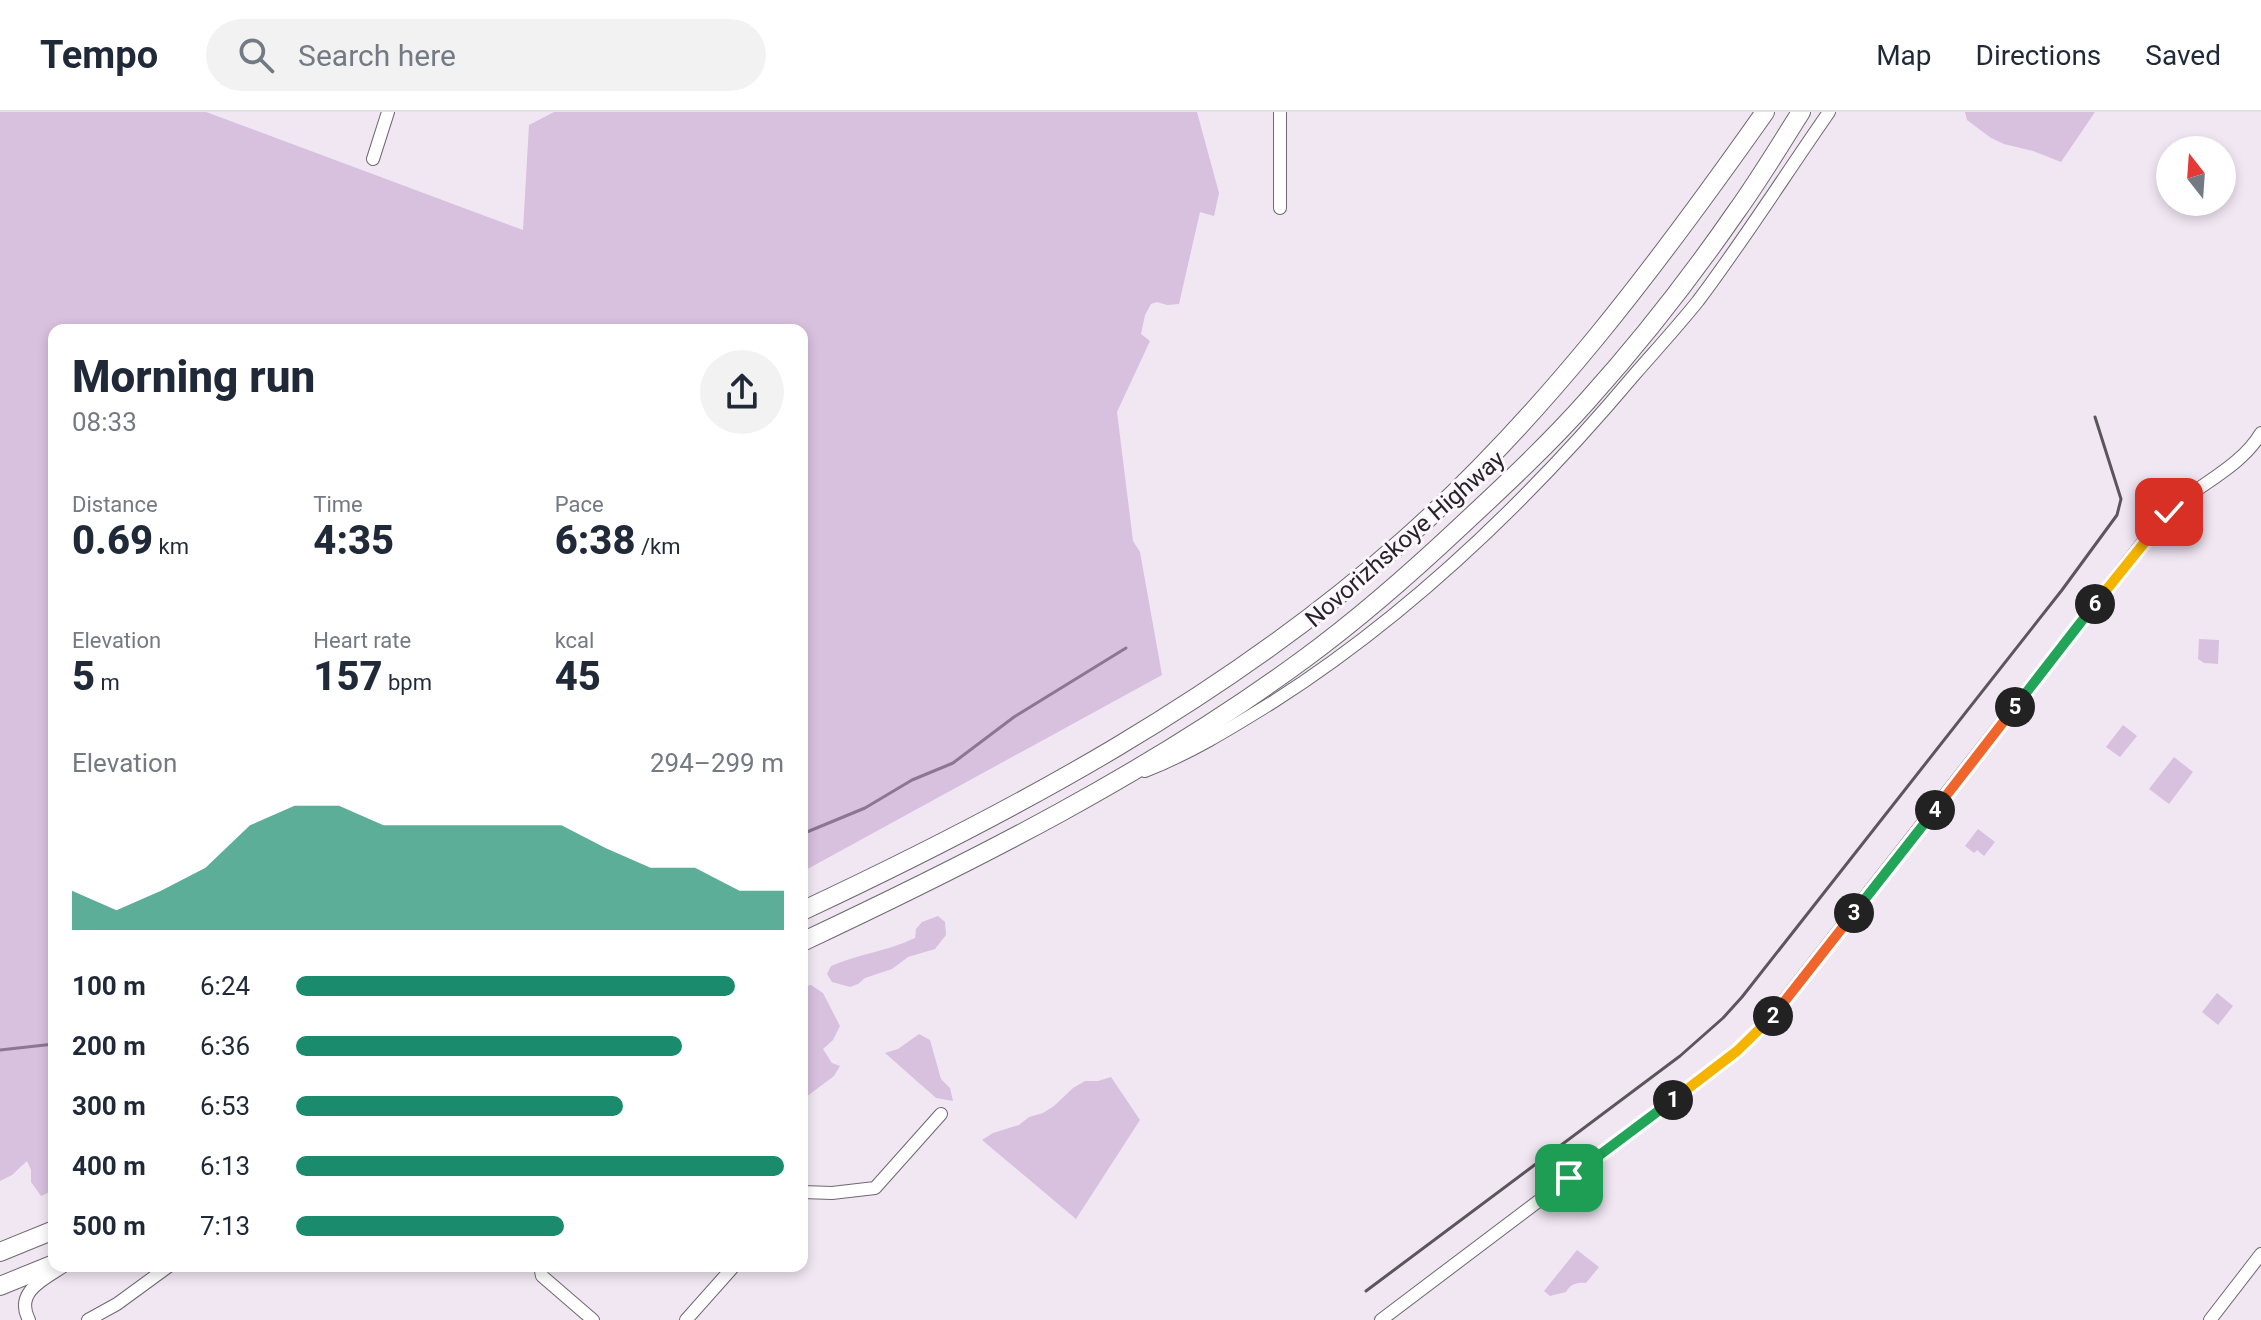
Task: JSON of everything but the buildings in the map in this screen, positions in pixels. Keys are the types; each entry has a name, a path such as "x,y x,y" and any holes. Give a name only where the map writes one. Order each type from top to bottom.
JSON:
{"highway":[{"name":"Novorizhskoye Highway","path":"808,908 930,850 1115,748 1241,666 1369,570 1434,512 1539,404 1643,281 1765,112"},
{"name":"Novorizhskoye Highway","path":"808,939 927,882 1112,783 1218,718 1335,635 1419,565 1547,445 1599,388 1737,212 1801,112"},
{"path":"0,1252 48,1232"},
{"path":"0,1286 48,1266"}],"street":[{"path":"373,159 388,112"},
{"path":"1280,112 1280,208"},
{"path":"1112,783 1181,757 1300,684 1377,629 1528,494 1697,302 1829,112"},
{"path":"1381,1320 1726,1060 1764,1026 2151,532 2169,512 2237,460 2261,433"},
{"path":"808,1192 875,1188 941,1114"},
{"path":"2210,1320 2261,1254"},
{"path":"29,1320 24,1306 29,1290 55,1272"},
{"path":"88,1320 117,1304 161,1272"},
{"path":"541,1272 593,1320"},
{"path":"686,1320 729,1272"}],"shaded area":[{"path":"0,112 206,112 523,230 529,125 554,112 1197,112 1219,193 1214,216 1200,212 1179,304 1157,302 1151,304 1145,315 1141,334 1150,341 1117,412 1133,541 1140,552 1162,675 808,869 808,324 48,324 48,1193 41,1196 31,1182 27,1161 0,1181"},
{"path":"1965,112 2095,112 2061,162 1991,138 1967,120"},
{"path":"2199,639 2219,640 2218,664 2204,663 2198,659"},
{"path":"2123,725 2137,736 2120,757 2106,747"},
{"path":"2174,757 2193,772 2169,804 2149,789"},
{"path":"1978,829 1995,842 1984,856 1965,846"},
{"path":"938,916 945,922 946,935 935,949 908,957 892,969 850,987 832,982 827,974 831,966 915,938 916,929 922,922"},
{"path":"808,986 823,993 840,1026 833,1040 823,1049 832,1063 840,1066 834,1076 808,1096"},
{"path":"2217,993 2233,1006 2218,1025 2202,1012"},
{"path":"919,1034 930,1040 941,1079 950,1088 953,1101 936,1098 885,1053 898,1049"},
{"path":"1111,1077 1140,1120 1076,1219 982,1140 1043,1113 1085,1081"},
{"path":"1577,1250 1599,1267 1586,1283 1574,1284 1566,1292 1550,1296 1544,1291"}],"waterway":[{"path":"808,832 865,808 912,780 953,763 1014,717 1126,648"},
{"path":"0,1050 48,1045"}],"railway":[{"path":"1366,1291 1680,1056 1742,997 2062,590 2117,515 2121,499 2095,417"}],"route":[{"path":"1569,1178 1737,1051 1764,1026 2169,512"}]}
